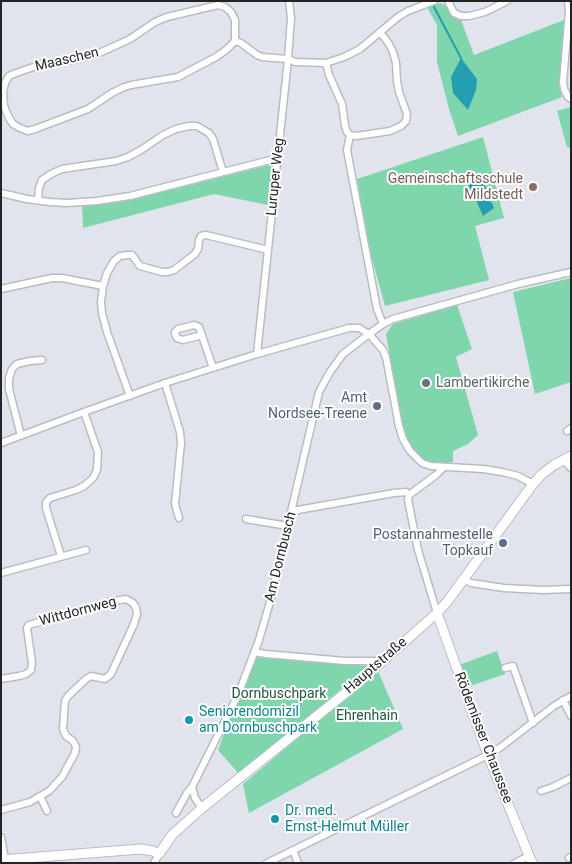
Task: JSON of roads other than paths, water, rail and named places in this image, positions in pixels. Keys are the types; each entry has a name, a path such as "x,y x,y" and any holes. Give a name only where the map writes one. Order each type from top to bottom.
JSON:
{"street":[{"name":"Luruper Weg","path":"257,354 288,59 291,18 289,1"},
{"path":"235,41 241,42 262,57 288,59 294,62 326,62 344,57 360,49 403,14 434,1"},
{"path":"448,1 454,13 460,16 469,16 485,12 507,1"},
{"path":"568,1 569,11 563,82 564,90 571,99"},
{"name":"Maaschen","path":"218,4 226,7 235,20 235,41 216,57 178,77 122,88 88,109 28,131 13,124 4,106 3,92 5,83 10,76 42,64 97,54 130,39 167,17 218,4"},
{"path":"326,62 329,75 342,104 345,126 350,135 356,136 390,131 402,126 407,114 399,92 396,63 389,44 380,32"},
{"path":"38,200 42,180 51,174 62,169 128,158 163,135 189,126 197,126 209,133 213,139 223,172"},
{"path":"350,135 347,150 377,308 383,324"},
{"path":"1,193 67,203 97,201 130,196 278,158"},
{"path":"130,396 102,313 103,286 107,273 114,261 120,256 128,254 140,266 168,272 174,270 195,254 201,236 206,234 268,250"},
{"name":"Am Dornbusch","path":"176,813 192,787 238,695 259,640 270,602 320,392 330,372 343,354 368,334 393,319 518,284 571,272"},
{"path":"1,289 52,278 62,278 103,286"},
{"path":"1,443 165,383 257,354 349,328 359,328 379,344 383,350 403,439 410,451 422,463 431,466 502,472 518,476 533,484"},
{"path":"202,335 213,368"},
{"path":"21,436 9,389 9,378 17,364 42,360"},
{"path":"165,383 180,432 181,443 175,504 179,518"},
{"path":"61,556 46,508 46,502 50,498 84,486 93,478 97,470 98,452 84,412"},
{"path":"567,458 571,468"},
{"name":"Hauptstraße","path":"156,858 172,836 202,808 358,683 437,613 533,484 542,474 567,458"},
{"path":"437,613 418,550 408,500 409,496 417,488 444,467"},
{"path":"292,511 394,493 406,492 409,496"},
{"path":"246,519 288,526"},
{"path":"1,573 86,550"},
{"path":"463,580 504,588 571,589"},
{"name":"Wittdornweg","path":"1,679 26,674 31,670 32,663 27,628 29,625 114,601 126,600 136,608 137,614 134,624 111,674 105,679 91,676 68,696 65,701 63,729 66,736 76,744 75,753 62,777 57,784 30,802 1,810"},
{"name":"Rödemisser Chaussee","path":"437,613 488,755 531,860"},
{"path":"254,652 346,661 381,661"},
{"path":"505,668 513,666 533,722"},
{"path":"267,863 488,755 571,696"},
{"path":"563,700 571,716"},
{"path":"541,791 571,778"},
{"path":"192,787 195,798 202,808"},
{"path":"40,796 47,810"},
{"path":"1,837 3,860 142,849 153,851 156,858"},
{"path":"293,850 298,863"},
{"path":"515,863 531,860"}],"water":[{"path":"461,58 477,79 476,90 468,110 453,93 451,77"},
{"path":"470,177 478,180 486,187 485,197 492,203 494,208 483,216 468,186"}],"waterway":[{"path":"434,7 461,58"}],"place":[{"name":"Gemeinschaftsschule Mildstedt","path":"533,187"},
{"name":"Lambertikirche","path":"426,383"},
{"name":"Amt Nordsee-Treene","path":"377,406"},
{"name":"Postannahmestelle Topkauf","path":"503,543"},
{"name":"Seniorendomizil am Dornbuschpark","path":"189,720"},
{"name":"Dr. med. Ernst-Helmut Müller","path":"275,819"}],"park label":[{"name":"Dornbuschpark","path":"279,694"},
{"name":"Ehrenhain","path":"367,716"}]}
